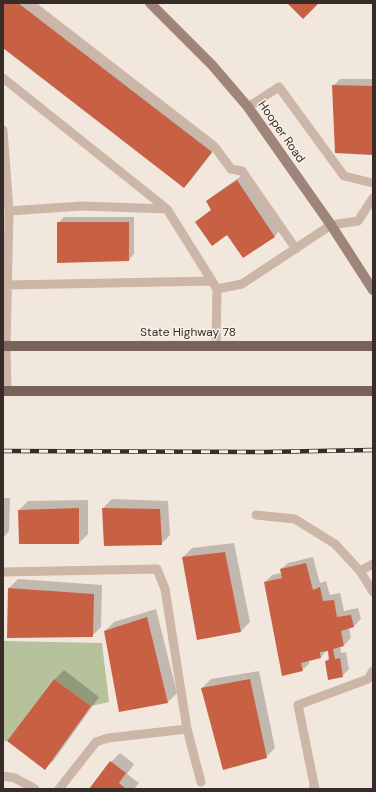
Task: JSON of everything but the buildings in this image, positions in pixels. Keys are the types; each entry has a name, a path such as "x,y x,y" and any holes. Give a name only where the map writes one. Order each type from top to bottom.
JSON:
{"main road":[{"name":"State Highway 78","path":"4,346 373,346"},
{"path":"5,391 373,391"}],"street":[{"name":"Hooper Road","path":"150,3 212,65 248,107 331,225 373,290"}],"lane":[{"path":"29,3 214,146 231,169 242,171 296,249"},
{"path":"3,78 167,209 215,285 216,346"},
{"path":"248,107 279,87 344,176 373,183"},
{"path":"3,130 9,211 8,285 4,346 5,391"},
{"path":"8,285 242,284 331,225 358,221 373,198"},
{"path":"9,211 82,206 167,209"},
{"path":"256,515 295,519 334,544 360,571 373,592"},
{"path":"360,571 373,564"},
{"path":"3,572 157,569 165,589 186,728 201,782"},
{"path":"314,789 298,705 368,679 373,670"},
{"path":"60,789 96,742 108,738 186,728"},
{"path":"3,776 15,778 34,789"}],"green space":[{"path":"3,641 102,643 109,702 91,706 54,679 7,741 3,741"}],"railway":[{"path":"3,451 264,452 373,450"}]}
